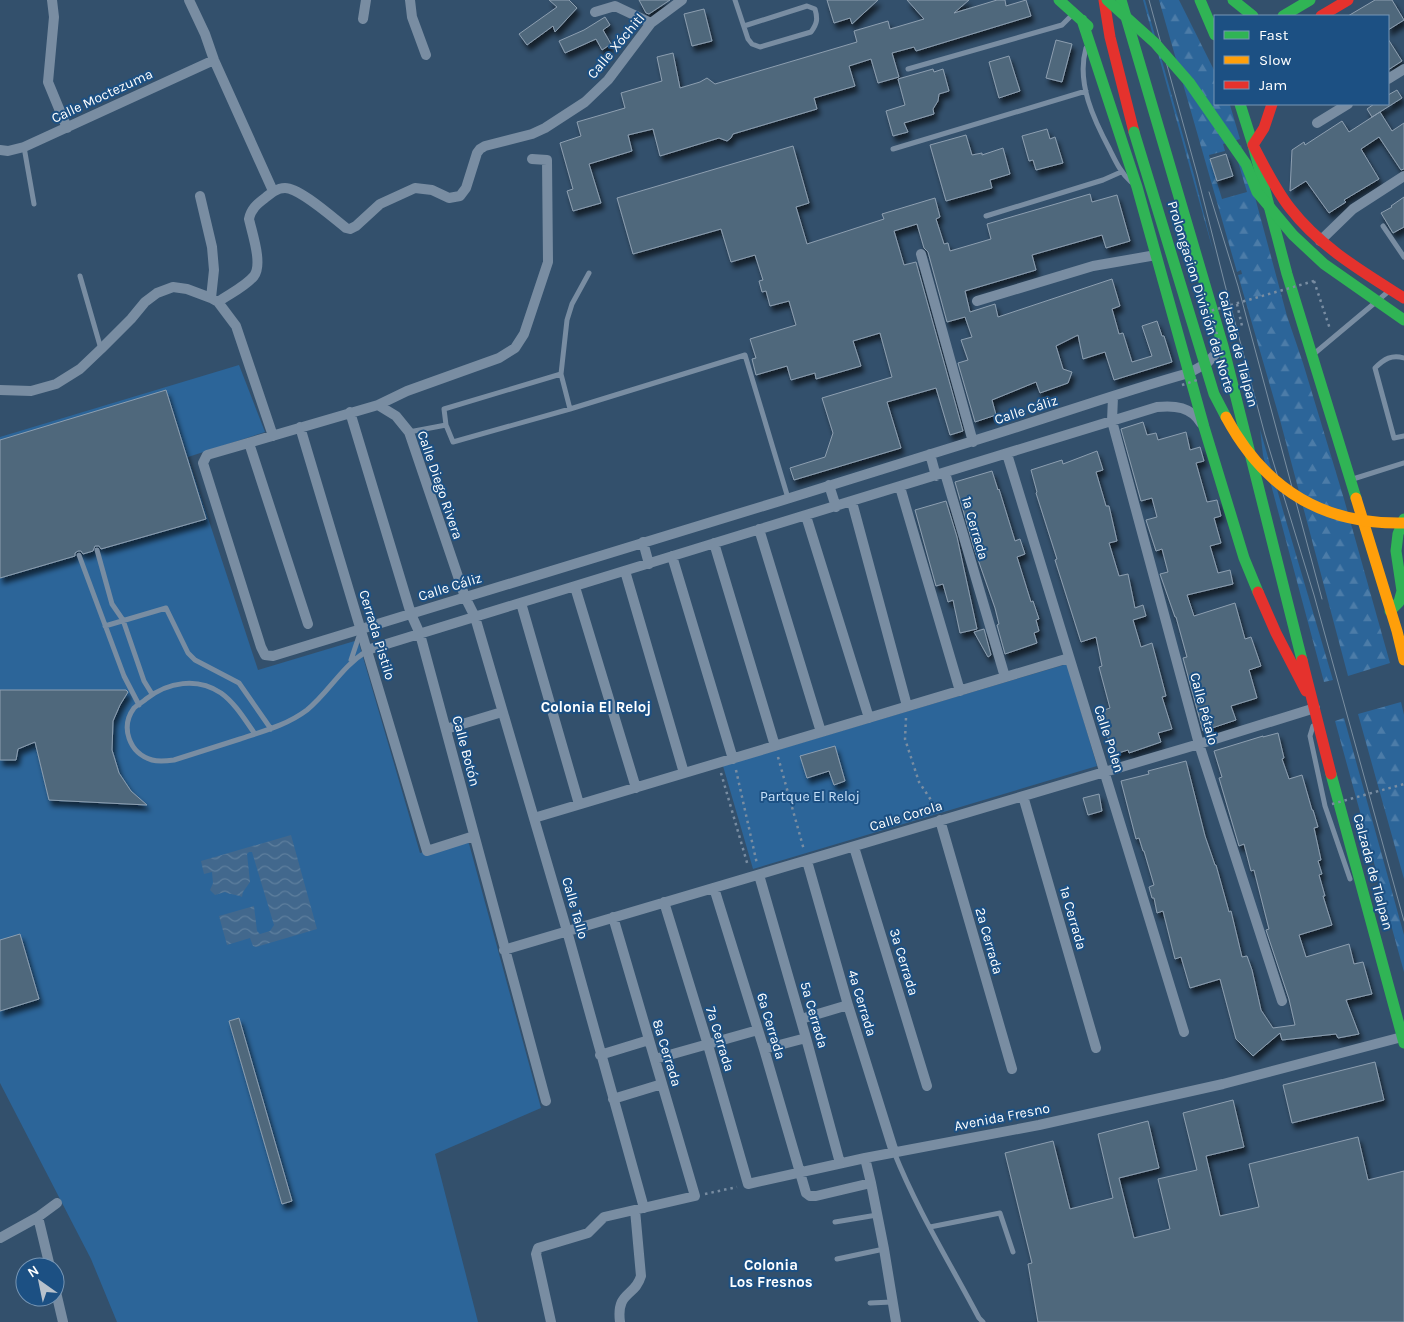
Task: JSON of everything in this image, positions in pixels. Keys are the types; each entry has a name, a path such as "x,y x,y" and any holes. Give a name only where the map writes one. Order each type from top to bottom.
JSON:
{"main road":[{"path":"1059,0 1078,16 1150,97"},
{"path":"1105,0 1155,43 1189,82 1246,164 1257,192 1293,235 1324,264 1404,320"},
{"name":"Prolongacion División del Norte","path":"1105,0 1115,58 1134,132 1208,375 1223,413 1241,444 1263,471 1300,499 1329,512 1362,521 1404,521"},
{"name":"Calzada de Tlalpan","path":"1122,0 1223,346 1316,711 1403,1040"},
{"path":"1200,0 1214,32"},
{"path":"1233,0 1252,15"},
{"path":"1285,15 1310,0"},
{"path":"1323,15 1348,0"},
{"name":"Calzada de Tlalpan","path":"1078,16 1090,41 1137,187 1204,426 1244,558 1276,633 1316,711"},
{"path":"1240,105 1253,145 1287,274 1390,611 1400,629 1404,660"},
{"path":"1253,145 1264,128 1272,105"},
{"path":"1253,145 1282,197 1296,217 1320,241 1404,298"},
{"path":"1390,611 1399,602 1402,591 1396,560 1397,540 1404,521"},
{"path":"1396,560 1404,549"}],"street":[{"path":"52,0 54,17 48,82 67,128"},
{"path":"189,0 273,191 255,206 250,212 248,219 258,264 254,276 245,284 215,300"},
{"path":"363,19 366,0"},
{"path":"410,0 412,17 426,55"},
{"name":"Calle Xóchitl","path":"273,191 284,188 295,189 346,228 350,229 356,226 380,204 415,188 432,190 449,198 460,196 466,188 480,148 532,134 545,128 585,102 608,80 651,23 682,0"},
{"path":"595,12 615,6 651,23"},
{"name":"Calle Moctezuma","path":"0,150 24,147 214,60"},
{"path":"1389,78 1404,69"},
{"path":"1317,123 1346,105"},
{"path":"308,624 249,443 378,405 407,391 499,358 515,348 524,334 548,262 547,160 532,159"},
{"path":"1320,241 1354,209 1404,176"},
{"path":"200,196 212,247 215,300"},
{"path":"922,254 973,442"},
{"path":"977,301 1093,266 1156,255"},
{"path":"0,390 31,391 56,384 80,369 131,319 145,302 158,293 173,287 187,289 215,300 236,326 273,436"},
{"name":"Calle Cáliz","path":"249,443 207,455 203,463 261,647 265,655 273,656 973,442 1189,373 1207,363 1223,346"},
{"name":"Calle Pétalo","path":"1113,397 1112,421 1199,744 1282,1001"},
{"name":"Calle Diego Rivera","path":"378,405 396,416 408,432 465,597 475,618"},
{"path":"367,650 1157,407 1169,406 1186,409 1204,426"},
{"name":"Calle Botón","path":"350,412 411,614 420,634 546,1101"},
{"name":"Cerrada Pistilo","path":"300,428 427,851 474,836"},
{"name":"1ª Cerrada","path":"930,454 940,474 1005,677"},
{"name":"Calle Polen","path":"1007,454 1106,772 1184,1032"},
{"path":"829,486 836,507"},
{"path":"900,487 960,690"},
{"path":"852,502 907,706"},
{"path":"806,516 869,718"},
{"path":"759,530 821,732"},
{"path":"643,542 649,564"},
{"path":"714,543 775,746"},
{"path":"672,556 733,758"},
{"path":"625,571 684,773"},
{"path":"575,587 636,788"},
{"path":"521,603 580,804"},
{"name":"Calle Tallo","path":"475,618 567,931 613,1099 640,1209 641,1276 638,1285 621,1302 620,1322"},
{"path":"534,818 1069,658"},
{"name":"Calle Corola","path":"504,950 940,820 1316,711"},
{"path":"446,729 502,712"},
{"name":"1ª Cerrada","path":"1023,796 1096,1048"},
{"name":"2ª Cerrada","path":"940,820 1012,1069"},
{"name":"3ª Cerrada","path":"854,847 927,1086"},
{"name":"4ª Cerrada","path":"807,861 848,1005 894,1152"},
{"name":"5ª Cerrada","path":"755,876 801,1019 840,1164"},
{"name":"6ª Cerrada","path":"714,888 764,1049 806,1194 810,1196 871,1183"},
{"name":"7ª Cerrada","path":"664,902 748,1184"},
{"name":"8ª Cerrada","path":"614,917 695,1196"},
{"path":"801,1019 848,1005"},
{"path":"655,1059 758,1030"},
{"path":"764,1049 806,1038"},
{"path":"600,1055 649,1040"},
{"name":"Avenida Fresno","path":"748,1184 894,1152 1039,1125 1223,1084 1403,1040"},
{"path":"613,1099 662,1084"},
{"path":"865,1158 884,1249 896,1322"},
{"path":"551,1322 536,1254 538,1248 588,1233 604,1217 695,1196"},
{"path":"0,1238 57,1203"},
{"path":"38,1216 48,1257"},
{"path":"59,1307 63,1322"}],"lane":[{"path":"735,0 748,39 752,44 760,47 811,32 816,26 818,18 815,9 807,6 744,26"},
{"path":"908,69 1062,25 1078,16"},
{"path":"1090,41 1084,63 1086,91 1096,125 1121,172 1137,187"},
{"path":"893,149 1086,91"},
{"path":"24,147 34,204"},
{"path":"986,216 1103,180 1121,172"},
{"path":"1383,226 1404,257"},
{"path":"570,408 561,374 567,320 572,304 589,273"},
{"path":"80,276 101,349"},
{"path":"1312,355 1391,289"},
{"path":"561,374 444,409 446,425 453,442 745,355 788,498"},
{"path":"1404,358 1397,356 1383,359 1375,368 1394,438 1404,436"},
{"path":"408,432 446,425"},
{"path":"1350,480 1404,463"},
{"path":"97,550 112,604 123,620 144,681 152,694"},
{"path":"79,555 124,676 139,704"},
{"path":"105,626 166,608 188,653 194,660 239,683 271,729"},
{"path":"351,661 361,629"},
{"path":"254,734 233,705 221,694 207,686 193,683 176,684 157,690 134,708 127,724 127,735 132,747 139,754 151,760 174,760 271,729 287,722 306,710 324,695 351,661 367,650"},
{"path":"1316,711 1310,736 1325,806 1353,887"},
{"path":"1362,914 1376,942"},
{"path":"894,1152 930,1227 979,1318 983,1322"},
{"path":"930,1227 1000,1213 1012,1252"},
{"path":"835,1222 877,1215"},
{"path":"837,1259 884,1249"},
{"path":"870,1303 892,1302"}],"path":[{"path":"1218,374 1228,372 1210,311 1314,281 1334,337"},
{"path":"1237,304 1242,326"},
{"path":"1182,385 1200,380"},
{"path":"907,706 905,739 919,782 933,803 940,820"},
{"path":"775,746 807,861"},
{"path":"733,758 755,876"},
{"path":"718,763 755,876"},
{"path":"1332,804 1404,784"},
{"path":"695,1196 748,1184"}],"green space":[{"path":"1143,0 1145,0 1194,175 1214,254"},
{"path":"1159,0 1179,0 1214,70 1214,105 1230,105 1240,139 1223,144 1225,151 1209,155 1210,159 1222,199 1247,192 1234,148 1241,145 1287,316 1344,499 1390,663 1348,676 1280,420 1238,275 1242,274 1241,270 1237,272"},
{"path":"239,365 265,432 188,457 258,670 358,640 420,853 468,840 541,1108 435,1154 478,1322 117,1322 91,1259 0,1083 0,437"},
{"path":"1260,429 1333,680 1324,682 1263,455"},
{"name":"Partque El Reloj","path":"1067,664 1097,766 753,869 723,766"},
{"path":"1401,702 1404,715 1404,879 1358,714"},
{"path":"1344,718 1404,935 1404,972 1335,721"}],"water":[{"path":"291,835 317,929 256,947 253,946 250,938 227,945 219,916 254,906 257,931 260,934 270,931 274,925 252,852 247,854 250,882 242,897 225,892 215,895 210,890 213,883 212,872 204,874 201,861"}],"building":[{"path":"549,0 569,0 577,8 555,32 553,26 527,45 519,34 557,7"},
{"path":"639,0 670,0 649,14 646,13"},
{"path":"827,0 878,0 852,24 850,18 834,23"},
{"path":"907,0 969,0 954,13 997,0 1005,0 1006,6 1026,0 1031,16 916,51 914,47 892,53 899,77 878,83 871,59 849,66 855,86 814,98 817,109 733,134 727,141 719,138 660,156 653,129 628,135 632,151 589,164 601,203 573,211 567,191 573,189 560,143 581,136 577,122 625,108 621,93 662,81 657,57 673,53 680,88 707,78 715,84 857,42 854,31 888,21 890,29 924,19"},
{"path":"1375,0 1392,0 1404,20 1389,29 1389,15 1350,15"},
{"path":"704,9 712,41 692,46 684,14"},
{"path":"605,17 610,25 603,30 611,44 602,50 596,39 565,53 559,41 584,30"},
{"path":"1056,40 1072,44 1062,82 1046,78"},
{"path":"1389,41 1402,61 1389,69"},
{"path":"1009,56 1020,91 999,98 989,62"},
{"path":"933,69 934,72 943,69 949,91 939,94 938,101 933,109 934,114 904,123 908,132 893,136 886,111 905,105 898,79"},
{"path":"1397,90 1402,98 1372,117 1367,109 1373,105 1389,105 1389,94"},
{"path":"1380,112 1392,131 1404,123 1404,169 1401,170 1379,137 1361,149 1379,179 1344,200 1346,202 1329,213 1306,181 1290,191 1292,150 1304,142 1305,145 1342,121 1349,132"},
{"path":"1047,129 1050,139 1055,137 1063,163 1036,170 1033,160 1029,161 1022,136"},
{"path":"966,135 972,155 982,153 982,155 1003,148 1010,174 990,180 992,188 946,201 930,145"},
{"path":"793,146 809,203 796,207 807,244 884,219 882,214 935,198 940,217 936,219 944,244 948,243 950,251 991,239 987,224 1090,194 1092,202 1117,195 1130,241 1106,248 1102,235 1032,255 1036,270 965,291 970,312 995,304 998,317 1112,279 1120,306 1112,309 1119,334 1123,333 1132,362 1152,356 1142,326 1157,321 1172,362 1114,380 1105,352 1083,359 1078,335 1056,346 1063,369 1072,372 1068,383 1040,393 1036,382 992,400 996,415 975,422 958,363 968,360 961,340 972,337 965,317 947,322 928,252 924,248 917,224 894,231 904,265 916,262 963,431 950,435 936,388 887,402 901,448 794,480 790,468 825,457 833,433 822,398 892,377 880,333 853,341 861,366 816,379 815,373 791,380 787,366 756,375 752,359 756,358 750,339 796,325 789,301 770,306 766,291 762,292 759,281 763,280 755,255 731,262 721,229 633,254 617,198"},
{"path":"1226,154 1233,176 1217,181 1210,159"},
{"path":"1404,197 1404,227 1393,233 1381,213"},
{"path":"166,390 206,519 101,549 99,546 95,546 93,551 83,554 81,551 78,551 75,553 75,556 0,578 0,440"},
{"path":"1143,422 1147,435 1156,433 1158,440 1186,432 1190,450 1200,447 1204,461 1196,463 1207,502 1217,500 1221,516 1214,518 1221,543 1210,546 1218,573 1230,570 1233,584 1187,595 1194,616 1235,603 1245,639 1251,637 1261,666 1249,670 1257,698 1231,706 1236,720 1203,731 1183,658 1187,657 1176,617 1160,574 1168,572 1162,549 1156,551 1146,520 1157,517 1152,498 1141,501 1121,429"},
{"path":"1097,451 1103,470 1096,472 1106,506 1109,506 1117,541 1109,543 1119,576 1128,574 1135,608 1143,605 1146,616 1133,620 1141,647 1152,643 1166,696 1162,697 1172,729 1158,733 1161,742 1129,753 1128,750 1112,755 1107,733 1099,712 1110,708 1099,667 1102,666 1096,637 1081,642 1055,560 1057,559 1036,493 1031,470 1062,460 1063,464"},
{"path":"992,471 1015,541 1020,539 1025,554 1017,557 1031,602 1033,601 1039,619 1036,620 1039,631 1034,633 1037,643 1005,654 997,625 999,624 995,608 974,548 955,482"},
{"path":"946,501 957,537 977,629 960,633 953,600 948,602 943,584 936,586 915,510"},
{"path":"984,629 991,655 988,657 974,632"},
{"path":"0,690 126,690 128,692 113,721 112,750 119,773 131,791 147,805 49,800 35,742 18,749 16,760 0,760"},
{"path":"1278,733 1284,758 1282,759 1289,779 1302,775 1318,827 1314,828 1321,860 1318,861 1322,874 1319,875 1332,925 1299,935 1306,957 1349,944 1354,964 1363,962 1372,994 1346,1000 1359,1034 1338,1038 1336,1034 1282,1040 1280,1033 1253,1056 1236,1039 1220,979 1190,988 1181,957 1175,959 1163,911 1157,913 1154,898 1152,898 1149,887 1154,885 1139,838 1136,839 1121,781 1149,774 1148,771 1186,761 1205,836 1216,865 1229,912 1231,911 1242,957 1247,956 1252,970 1261,1010 1273,1028 1295,1025 1289,999 1266,930 1269,929 1254,870 1251,871 1244,844 1239,846 1219,778 1222,777 1214,751"},
{"path":"835,746 845,781 834,785 829,771 807,778 800,756"},
{"path":"1099,794 1102,811 1088,815 1083,798"},
{"path":"20,934 39,999 0,1011 0,940"},
{"path":"239,1018 292,1201 282,1204 229,1021"},
{"path":"1375,1062 1384,1100 1292,1123 1283,1085"},
{"path":"1233,1100 1244,1147 1206,1156 1220,1216 1259,1207 1249,1164 1358,1137 1368,1180 1404,1171 1404,1322 1038,1322 1028,1264 1032,1263 1005,1153 1053,1141 1070,1209 1113,1198 1098,1134 1148,1121 1159,1168 1119,1178 1134,1238 1170,1229 1158,1179 1197,1170 1183,1113"}],"tram line":[{"path":"1149,0 1197,174 1265,435 1314,595 1404,921"},
{"path":"1209,192 1238,286 1322,599"}],"traffic: fast":[{"path":"1059,0 1088,26"},
{"path":"1107,0 1155,43 1189,82 1246,164 1257,192 1293,235 1324,264 1404,320"},
{"path":"1121,0 1223,346 1302,660"},
{"path":"1200,0 1214,33"},
{"path":"1233,0 1252,15"},
{"path":"1285,15 1310,0"},
{"path":"1082,20 1137,187 1204,427 1244,558 1258,592"},
{"path":"1240,105 1253,145 1287,274 1356,498"},
{"path":"1134,132 1214,394 1226,417"},
{"path":"1390,611 1399,602 1402,591 1396,551 1398,534 1404,519"},
{"path":"1331,774 1404,1043"}],"traffic: slow":[{"path":"1226,417 1241,442 1258,464 1299,497 1322,509 1347,517 1375,522 1404,523"},
{"path":"1356,498 1397,631 1404,660"}],"traffic: jam":[{"path":"1104,0 1110,37 1134,132"},
{"path":"1323,15 1348,0"},
{"path":"1272,105 1264,128 1253,145 1285,201 1302,222 1328,247 1404,298"},
{"path":"1258,592 1276,633 1306,691"},
{"path":"1302,660 1331,774"}],"district":[{"name":"Colonia El Reloj","path":"596,707"},
{"name":"Colonia Los Fresnos","path":"771,1274"}]}
